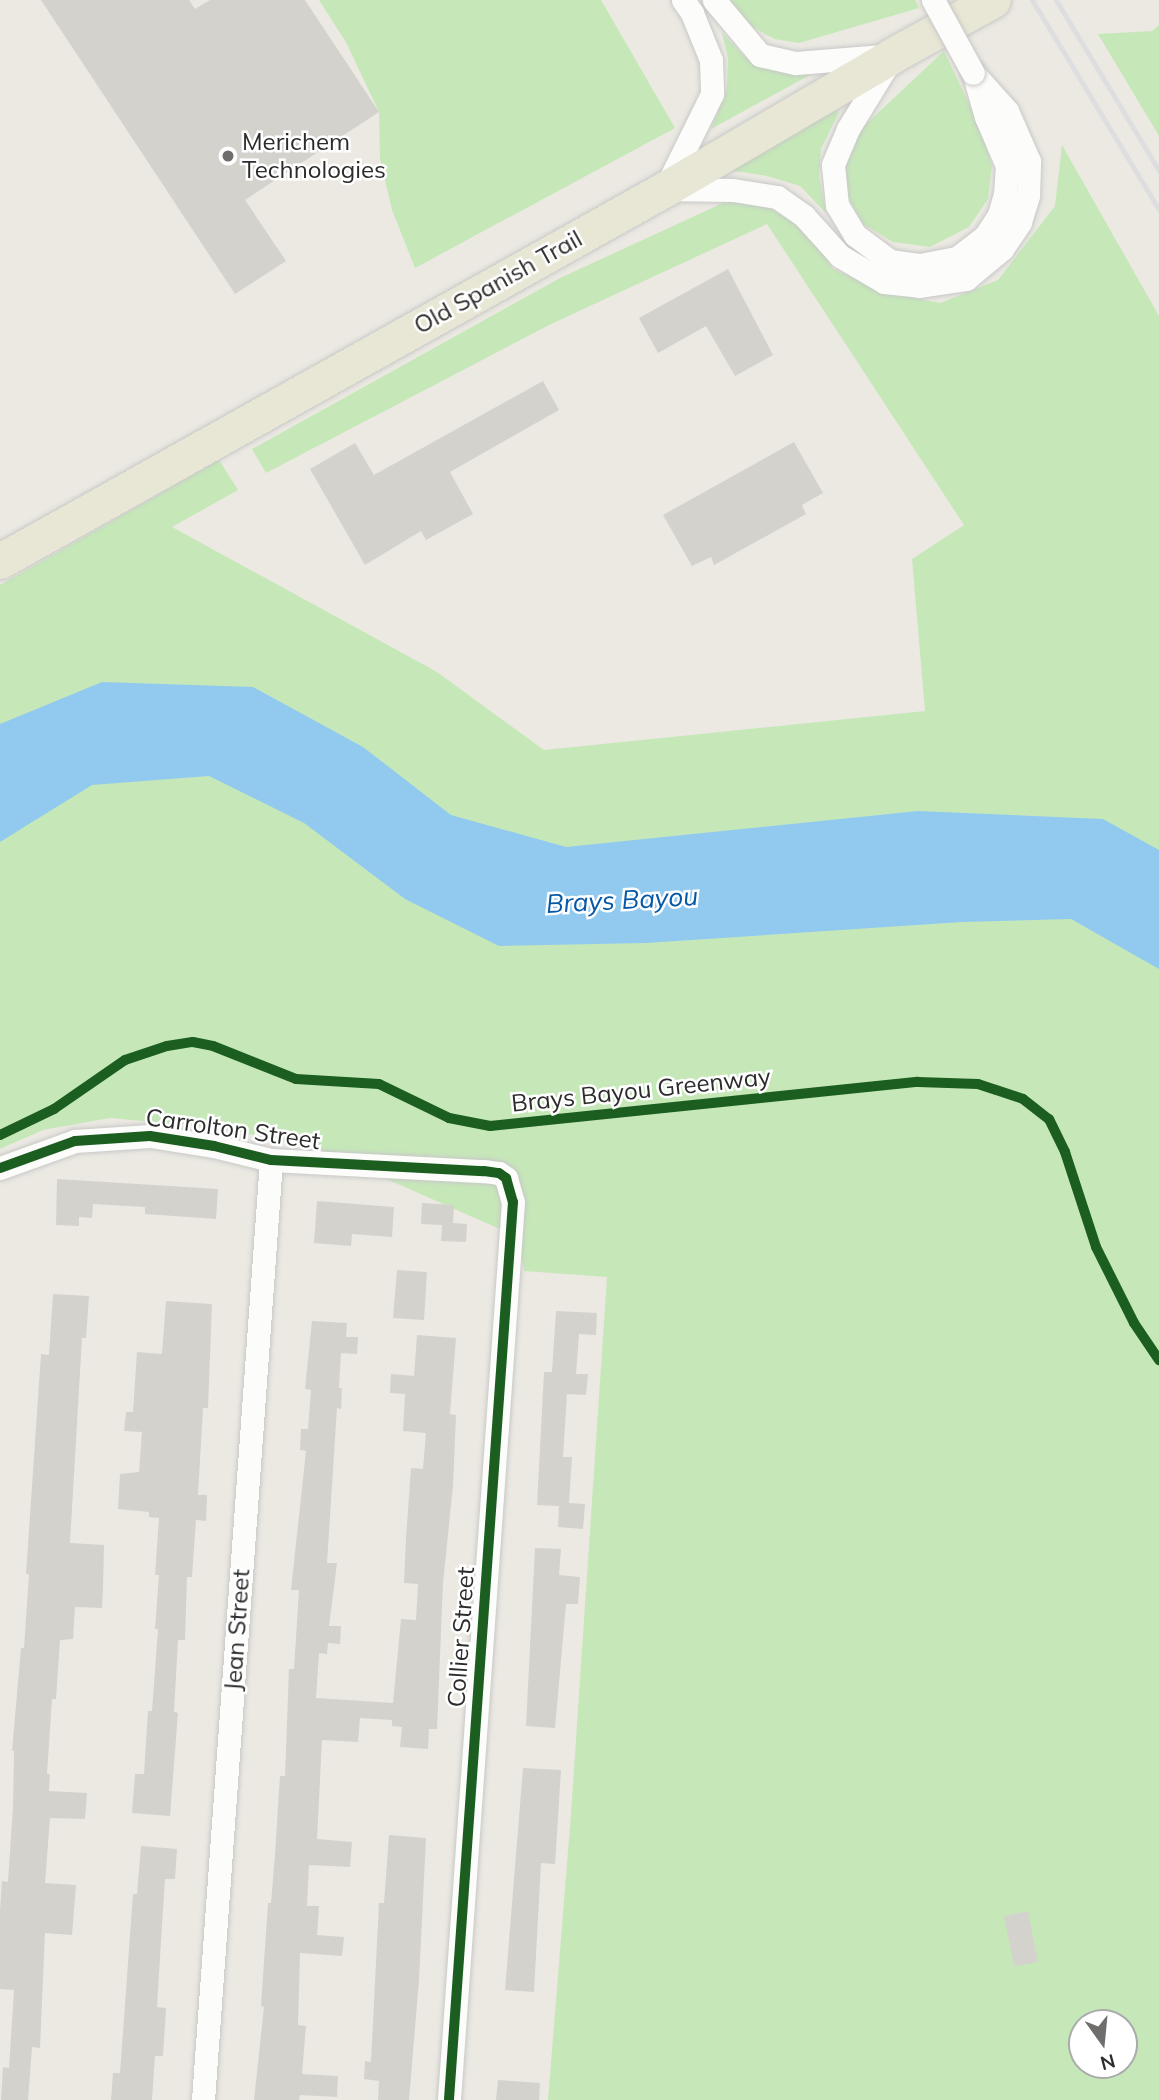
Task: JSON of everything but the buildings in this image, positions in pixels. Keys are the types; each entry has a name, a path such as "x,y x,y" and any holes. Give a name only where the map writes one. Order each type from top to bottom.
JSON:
{"main road":[{"name":"Old Spanish Trail","path":"0,561 665,189 893,55 993,0"}],"street":[{"path":"683,0 692,13 711,60 712,94 665,189 733,190 777,197 804,216 840,256 884,282 920,286 966,279 1002,249 1020,222 1028,195 1029,161 1007,111 973,72 933,0"},
{"path":"714,0 760,55 796,63 893,55"},
{"path":"893,55 848,129 833,165 837,205 855,235 890,261 920,265 957,258 986,235 999,215 1005,194 1007,166 986,117 973,72"},
{"name":"Carrolton Street","path":"0,1168 75,1141 150,1136 214,1146 271,1160 484,1171 499,1173 506,1178"},
{"name":"Jean Street","path":"203,2100 271,1160"},
{"name":"Collier Street","path":"449,2100 513,1202 506,1178"}],"green space":[{"path":"319,0 601,0 675,128 415,268 392,210 380,159 379,112 347,44"},
{"path":"729,0 915,0 919,8 799,43 774,39 753,27"},
{"path":"1159,25 1159,136 1098,34 1152,31"},
{"path":"722,33 747,59 777,69 807,70 808,76 711,129 727,89 728,58"},
{"path":"944,51 980,127 992,166 988,199 969,227 930,247 893,242 863,224 846,193 844,161 863,127"},
{"path":"835,110 839,112 821,149 819,176 826,213 800,186 767,176 735,171 732,166"},
{"path":"1062,145 1159,316 1159,2100 548,2100 571,1814 607,1277 524,1271 518,1237 321,1150 222,1128 110,1118 43,1130 0,1149 0,585 219,460 238,490 172,527 437,672 544,750 925,711 912,559 964,525 767,224 549,325 266,473 252,449 560,278 723,203 758,197 806,224 833,269 887,293 940,303 998,280 1055,206"}],"water":[{"name":"Brays Bayou","path":"102,682 253,687 363,747 451,815 566,847 918,811 1103,819 1159,850 1159,969 1071,919 962,922 646,943 499,946 405,899 304,823 209,776 92,785 0,842 0,724"}],"railway":[{"path":"1032,0 1159,210"},
{"path":"1056,0 1159,171"}],"cycle path":[{"name":"Brays Bayou Greenway","path":"0,1135 54,1109 125,1060 167,1046 193,1042 213,1046 296,1079 379,1084 449,1118 490,1126 918,1082 978,1084 1023,1099 1049,1119 1065,1152 1096,1247 1134,1323 1159,1360"},
{"path":"0,1168 75,1141 150,1136 214,1146 271,1160 484,1171 499,1173 506,1178 513,1202 449,2100"}],"place":[{"name":"Merichem Technologies","path":"228,156"}]}
